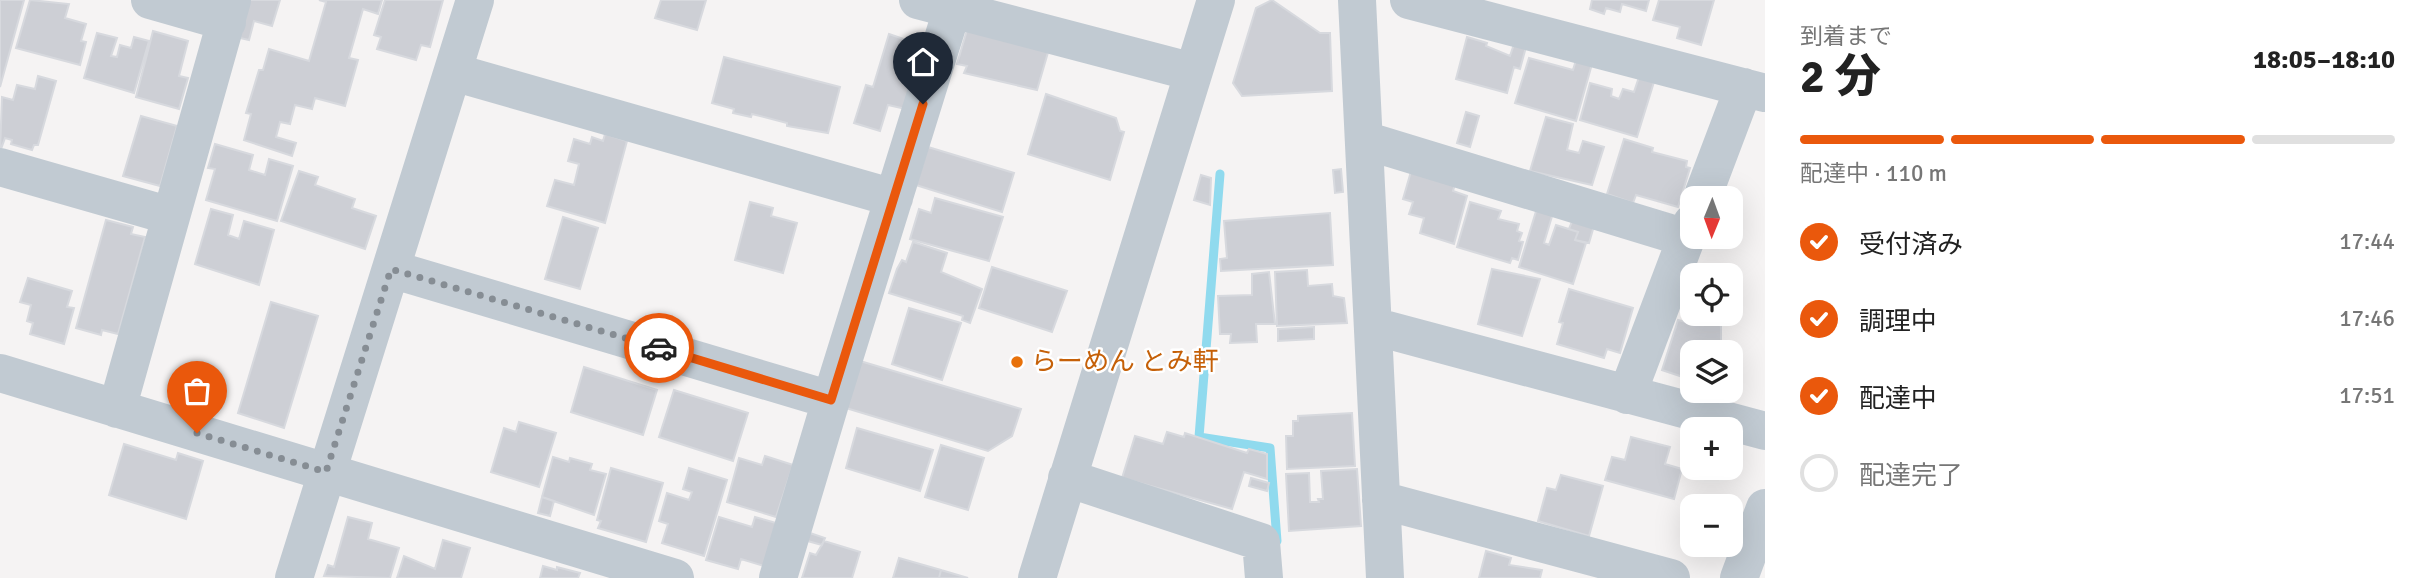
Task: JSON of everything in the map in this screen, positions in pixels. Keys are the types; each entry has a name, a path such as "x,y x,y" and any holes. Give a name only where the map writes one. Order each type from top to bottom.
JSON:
{"street":[{"path":"117,409 230,11 150,0"},
{"path":"293,578 475,0"},
{"path":"1037,578 1216,0"},
{"path":"1357,0 1385,578"},
{"path":"1409,0 1754,90 1708,186"},
{"path":"778,578 894,198 935,5 1193,72"},
{"path":"453,72 894,198"},
{"path":"1364,140 1680,228"},
{"path":"0,167 171,216"},
{"path":"1627,396 1682,249"},
{"path":"391,269 831,400"},
{"path":"1373,327 1765,431"},
{"path":"0,373 675,578"},
{"path":"1067,478 1261,542 1264,578"},
{"path":"1381,500 1579,566 1671,578"},
{"path":"1739,578 1765,508"}],"building":[{"path":"0,0 24,0 0,87"},
{"path":"30,0 69,4 65,18 86,24 81,41 86,42 80,65 16,48"},
{"path":"246,0 280,0 272,26 254,21 249,40 240,38"},
{"path":"319,0 382,0 378,14 363,9 349,58 358,60 345,106 315,98 312,109 295,105 290,124 280,122 276,137 296,143 292,156 244,140 251,114 246,113 259,70 263,70 269,49 309,61 326,2"},
{"path":"385,0 443,0 430,47 421,45 416,60 377,49 381,37 374,35"},
{"path":"661,0 706,0 697,30 655,18"},
{"path":"1272,0 1320,33 1330,33 1332,91 1242,96 1233,83 1256,8"},
{"path":"1592,0 1649,0 1646,11 1622,4 1620,12 1606,8 1604,14 1590,9"},
{"path":"1659,0 1714,0 1701,45 1677,38 1680,27 1653,20"},
{"path":"967,30 1049,49 1037,90 964,73 967,66 957,64"},
{"path":"153,31 188,41 179,76 188,78 179,109 136,97"},
{"path":"97,33 117,38 111,56 117,57 120,45 131,48 134,37 149,41 134,93 84,78"},
{"path":"889,34 907,40 900,59 919,65 906,109 888,105 880,131 854,123 866,85 873,87"},
{"path":"1467,37 1487,43 1486,46 1510,56 1514,44 1526,47 1520,69 1514,67 1507,93 1456,79"},
{"path":"724,57 840,87 828,133 787,126 787,123 752,114 751,117 733,113 734,109 712,103"},
{"path":"1529,58 1573,70 1576,60 1592,64 1576,121 1515,103"},
{"path":"38,76 56,81 38,145 34,145 32,150 11,144 12,140 5,138 0,152 2,97 13,100 17,85 35,89"},
{"path":"1639,77 1654,82 1637,137 1580,120 1590,83 1612,89 1611,96 1619,99 1623,89 1634,92"},
{"path":"1046,94 1116,118 1120,131 1124,132 1110,180 1028,154"},
{"path":"1466,112 1479,116 1470,147 1457,143"},
{"path":"141,116 177,126 160,186 123,176"},
{"path":"1546,117 1573,124 1567,150 1579,153 1583,141 1604,147 1592,185 1530,171"},
{"path":"605,134 627,141 605,223 547,206 555,180 574,185 579,164 568,161 574,139 590,144 592,137 603,141"},
{"path":"1624,139 1653,148 1652,152 1687,161 1686,167 1690,168 1684,186 1680,186 1678,207 1636,195 1633,203 1607,194"},
{"path":"215,144 253,155 249,170 265,175 269,159 293,166 277,221 206,200 215,169 208,168"},
{"path":"928,147 1014,173 1002,212 916,185"},
{"path":"1412,168 1456,181 1453,191 1467,196 1454,244 1420,233 1424,218 1409,214 1413,202 1403,199"},
{"path":"1341,169 1343,192 1335,193 1333,170"},
{"path":"299,171 318,177 315,185 355,199 352,208 376,216 365,249 281,221"},
{"path":"1201,175 1211,178 1210,205 1194,200"},
{"path":"935,198 1003,217 989,261 910,239 919,209 931,213"},
{"path":"750,202 773,208 771,216 797,223 783,273 735,260"},
{"path":"1470,202 1501,211 1498,219 1519,224 1517,231 1522,233 1519,241 1523,242 1518,260 1512,258 1510,263 1457,247"},
{"path":"1537,208 1553,213 1544,243 1549,245 1556,225 1578,232 1575,240 1586,243 1573,284 1519,267"},
{"path":"211,209 233,215 228,235 239,239 244,221 274,230 259,285 195,264"},
{"path":"1330,213 1333,265 1221,271 1220,259 1227,258 1224,221"},
{"path":"563,217 598,228 580,289 545,279"},
{"path":"1573,219 1594,226 1589,243 1575,240 1578,232 1569,229"},
{"path":"106,220 133,227 131,234 145,237 118,334 102,330 101,335 76,328"},
{"path":"106,220 133,227 131,234 145,237 118,334 102,330 101,335 76,328"},
{"path":"913,242 947,253 941,272 982,289 970,323 962,320 963,316 889,293 897,269 902,260 906,262"},
{"path":"992,267 1067,291 1052,332 979,308"},
{"path":"1492,269 1540,279 1522,336 1478,324"},
{"path":"1307,270 1308,286 1332,284 1333,296 1344,298 1347,323 1277,326 1275,272"},
{"path":"1269,272 1275,324 1256,324 1257,342 1230,343 1231,334 1220,334 1218,296 1252,295 1252,274"},
{"path":"28,278 72,291 67,307 74,308 64,344 30,334 33,323 27,321 31,305 20,302"},
{"path":"1569,289 1633,308 1620,353 1607,349 1604,358 1557,344 1563,323 1559,322"},
{"path":"271,302 318,316 284,428 238,413"},
{"path":"909,308 961,323 942,380 892,364"},
{"path":"1678,320 1680,326 1721,326 1721,340 1680,340 1680,376 1662,370"},
{"path":"1314,327 1314,339 1278,341 1278,329"},
{"path":"860,361 1021,409 1012,436 988,451 846,408"},
{"path":"584,367 657,390 643,435 571,412"},
{"path":"674,390 748,413 733,461 659,437"},
{"path":"1352,413 1355,466 1287,469 1286,436 1293,436 1293,421 1298,421 1298,416"},
{"path":"519,422 556,433 539,487 491,472 504,428 516,432"},
{"path":"857,428 933,450 920,491 846,468"},
{"path":"1167,432 1184,437 1185,433 1247,453 1249,449 1267,454 1267,479 1244,472 1232,509 1122,478 1135,436 1163,444"},
{"path":"1631,437 1670,447 1665,464 1680,468 1674,499 1605,480 1612,457 1625,460"},
{"path":"124,444 176,460 178,453 203,461 186,519 109,495"},
{"path":"124,444 176,460 178,453 203,461 186,519 109,495"},
{"path":"941,445 984,458 968,510 925,497"},
{"path":"765,456 793,465 776,517 727,502 739,458 762,465"},
{"path":"553,457 592,464 590,470 606,474 594,515 542,497"},
{"path":"611,468 663,483 646,542 598,528 601,521 597,520"},
{"path":"689,468 727,480 704,556 662,543 668,524 659,521 667,493 689,500 692,492 683,489"},
{"path":"1357,469 1361,526 1289,531 1286,474 1309,473 1310,502 1319,502 1318,499 1323,499 1321,471"},
{"path":"1561,475 1603,486 1589,536 1538,521 1547,488 1556,490"},
{"path":"1251,478 1269,483 1267,491 1249,486"},
{"path":"542,497 554,501 550,516 538,513"},
{"path":"348,517 372,523 368,539 399,548 390,578 324,576 328,565 334,567"},
{"path":"719,517 752,527 755,517 776,523 764,566 741,559 738,569 706,560"},
{"path":"807,532 825,538 822,545 804,540"},
{"path":"443,540 470,548 461,578 397,578 404,556 435,569"},
{"path":"824,541 860,552 852,578 802,578 810,553 816,555"},
{"path":"1486,551 1511,558 1509,565 1542,570 1540,578 1479,578"},
{"path":"899,558 941,570 939,578 893,578"},
{"path":"543,566 580,573 578,578 540,578"},
{"path":"941,570 968,578 939,578"}],"waterway":[{"path":"1220,174 1199,437 1270,448 1277,541"}],"way so far":[{"path":"197,433 326,472 391,269 659,348"}],"place":[{"name":"らーめん とみ軒","path":"1017,362"}],"route":[{"path":"659,348 831,400 923,104"}]}
